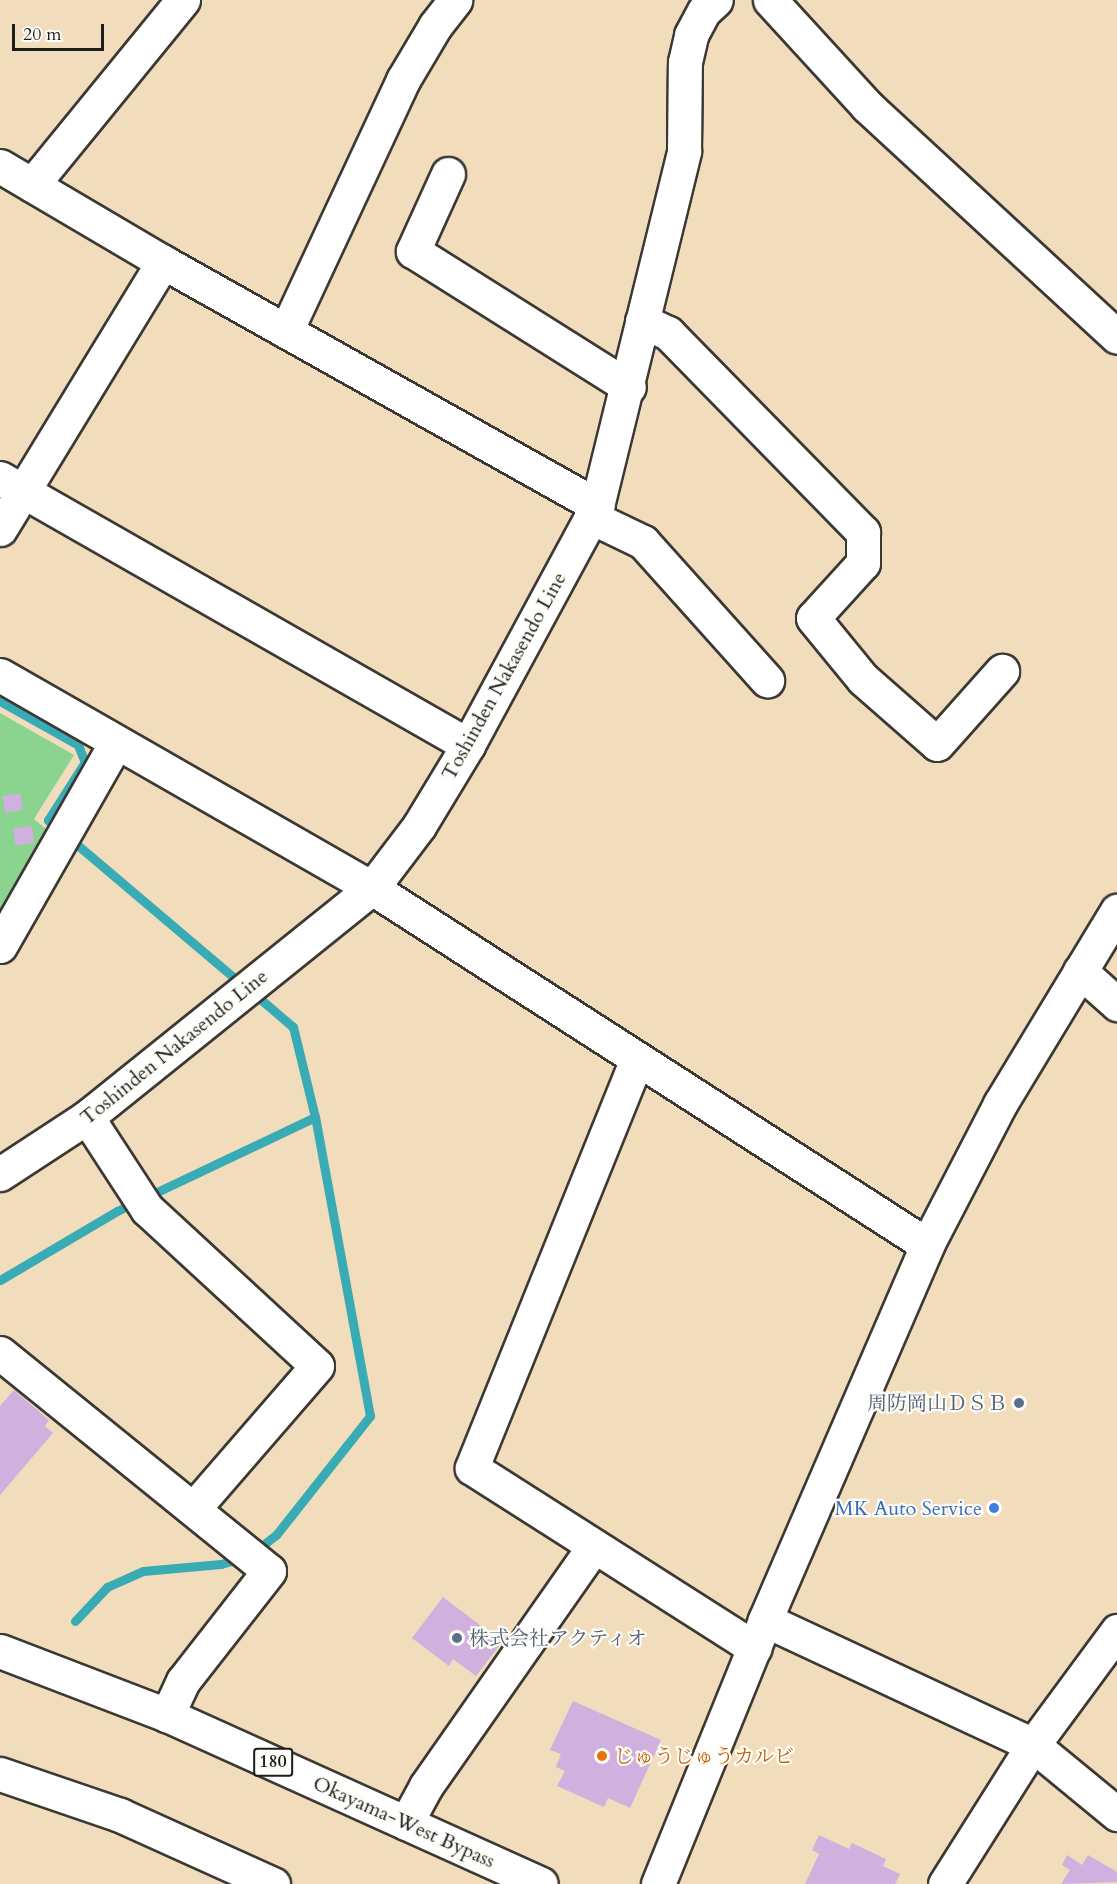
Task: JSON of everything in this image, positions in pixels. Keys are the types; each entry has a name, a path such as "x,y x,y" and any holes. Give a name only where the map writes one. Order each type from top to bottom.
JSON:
{"main road":[{"path":"33,185 183,0"},
{"path":"286,331 403,80 435,26 456,0"},
{"name":"Toshinden Nakasendo Line","path":"0,1174 87,1117 372,888 419,826 468,745 594,512 628,387 684,151 685,62 691,35 704,10 716,0"},
{"path":"770,0 867,106 1117,337"},
{"path":"0,166 286,331 643,542 766,680"},
{"path":"448,174 413,251 628,387"},
{"path":"0,529 12,484 163,262"},
{"path":"642,321 668,333 863,532 863,563 813,618 863,679 937,744 1002,671"},
{"path":"12,484 468,745"},
{"path":"0,675 372,888 927,1245"},
{"path":"0,946 116,743"},
{"path":"658,1884 760,1634 927,1245 1000,1104 1117,911"},
{"path":"1080,971 1117,1004"},
{"path":"637,1059 472,1468 594,1546 760,1634 1033,1745 1117,1814"},
{"path":"87,1117 141,1200 317,1366 193,1509"},
{"path":"0,1353 269,1571 183,1681 167,1715"},
{"path":"406,1823 426,1786 594,1546"},
{"path":"945,1884 1033,1745 1117,1631"},
{"name":"Okayama-West Bypass","path":"0,1651 167,1715 541,1884"},
{"path":"0,1774 120,1815 273,1884"}],"green space":[{"path":"0,713 74,755 34,819 52,834 0,922"}],"building":[{"path":"20,793 23,810 5,813 2,796"},
{"path":"32,826 34,843 15,845 13,828"},
{"path":"14,1390 49,1420 45,1426 53,1433 0,1495 0,1406"},
{"path":"443,1597 502,1642 476,1676 453,1659 449,1666 412,1638"},
{"path":"573,1701 661,1740 630,1808 608,1798 604,1807 557,1786 565,1771 556,1767 561,1754 550,1750"},
{"path":"819,1835 849,1849 852,1843 886,1859 883,1866 900,1874 895,1884 805,1884 819,1854 812,1850"},
{"path":"1067,1855 1082,1865 1088,1855 1117,1872 1117,1882 1061,1884 1070,1870 1062,1865"}],"waterway":[{"path":"0,701 78,745 85,762 48,820 233,977"},
{"path":"254,1552 276,1535 370,1416 315,1117 293,1027 259,998"},
{"path":"0,1280 117,1211 315,1117"},
{"path":"75,1621 107,1587 143,1571 221,1564 242,1558"}],"place":[{"name":"周防岡山ＤＳＢ","path":"1019,1403"},
{"name":"MK Auto Service","path":"994,1508"},
{"name":"株式会社アクティオ","path":"457,1638"},
{"name":"じゅうじゅうカルビ","path":"602,1756"}]}
